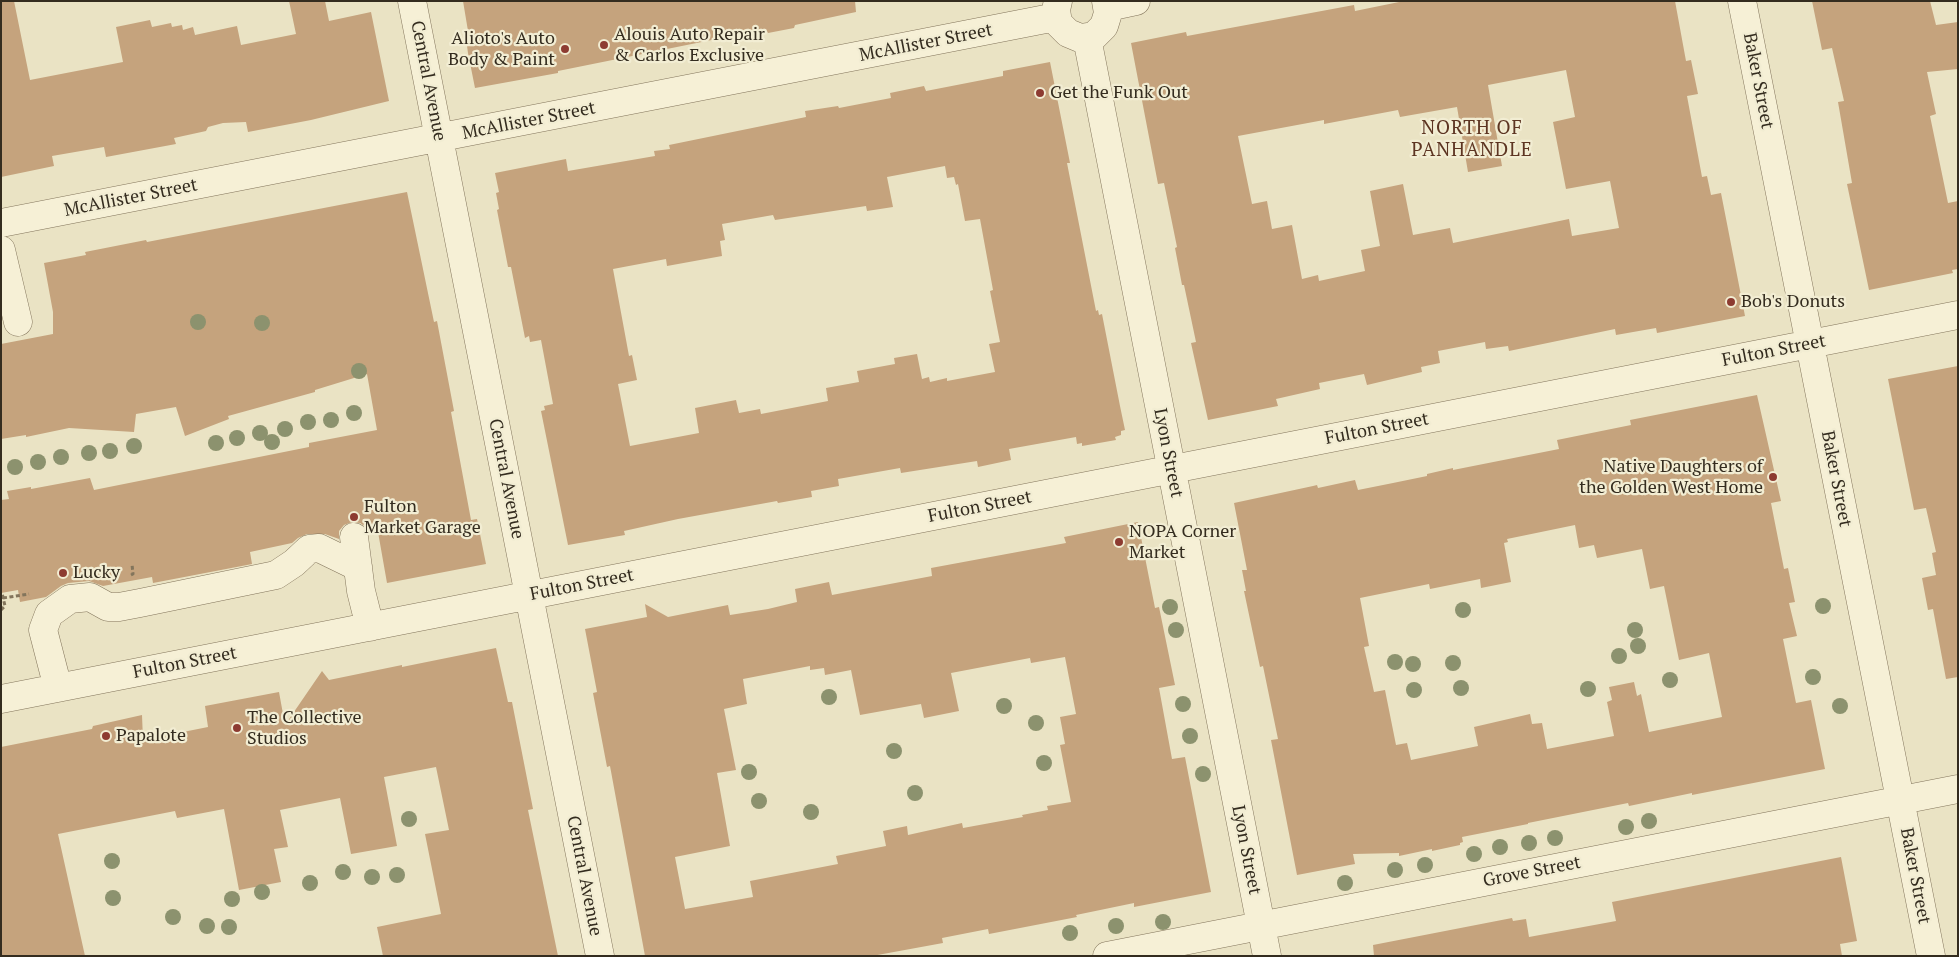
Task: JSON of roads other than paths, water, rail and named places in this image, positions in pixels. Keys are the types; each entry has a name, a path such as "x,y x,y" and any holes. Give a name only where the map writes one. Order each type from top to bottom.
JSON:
{"street":[{"name":"Central Avenue","path":"412,1 600,956"},
{"path":"1057,9 1058,24 1068,34 1074,37 1087,38 1094,36 1104,26 1107,20 1107,4 1136,1"},
{"name":"Baker Street","path":"1742,1 1931,956"},
{"name":"McAllister Street","path":"1,224 440,138 1057,9"},
{"name":"Lyon Street","path":"1087,38 1266,956"},
{"path":"1,250 18,322"},
{"name":"Fulton Street","path":"1,699 1958,315"},
{"path":"354,537 361,591 370,627"},
{"path":"58,688 43,630 49,614 70,599 90,597 108,607 126,606 276,574 294,563 309,549 319,548 358,567"},
{"name":"Grove Street","path":"1107,956 1958,789"}],"place":[{"name":"Alouis Auto Repair & Carlos Exclusive","path":"604,45"},
{"name":"Alioto's Auto Body & Paint","path":"565,49"},
{"name":"Get the Funk Out","path":"1040,93"},
{"name":"Bob's Donuts","path":"1731,302"},
{"name":"Native Daughters of the Golden West Home","path":"1773,477"},
{"name":"Fulton Market Garage","path":"354,517"},
{"name":"NOPA Corner Market","path":"1119,542"},
{"name":"Lucky","path":"63,573"},
{"name":"The Collective Studios","path":"237,728"},
{"name":"Papalote","path":"106,736"}],"district":[{"name":"NORTH OF PANHANDLE","path":"1472,140"}]}
